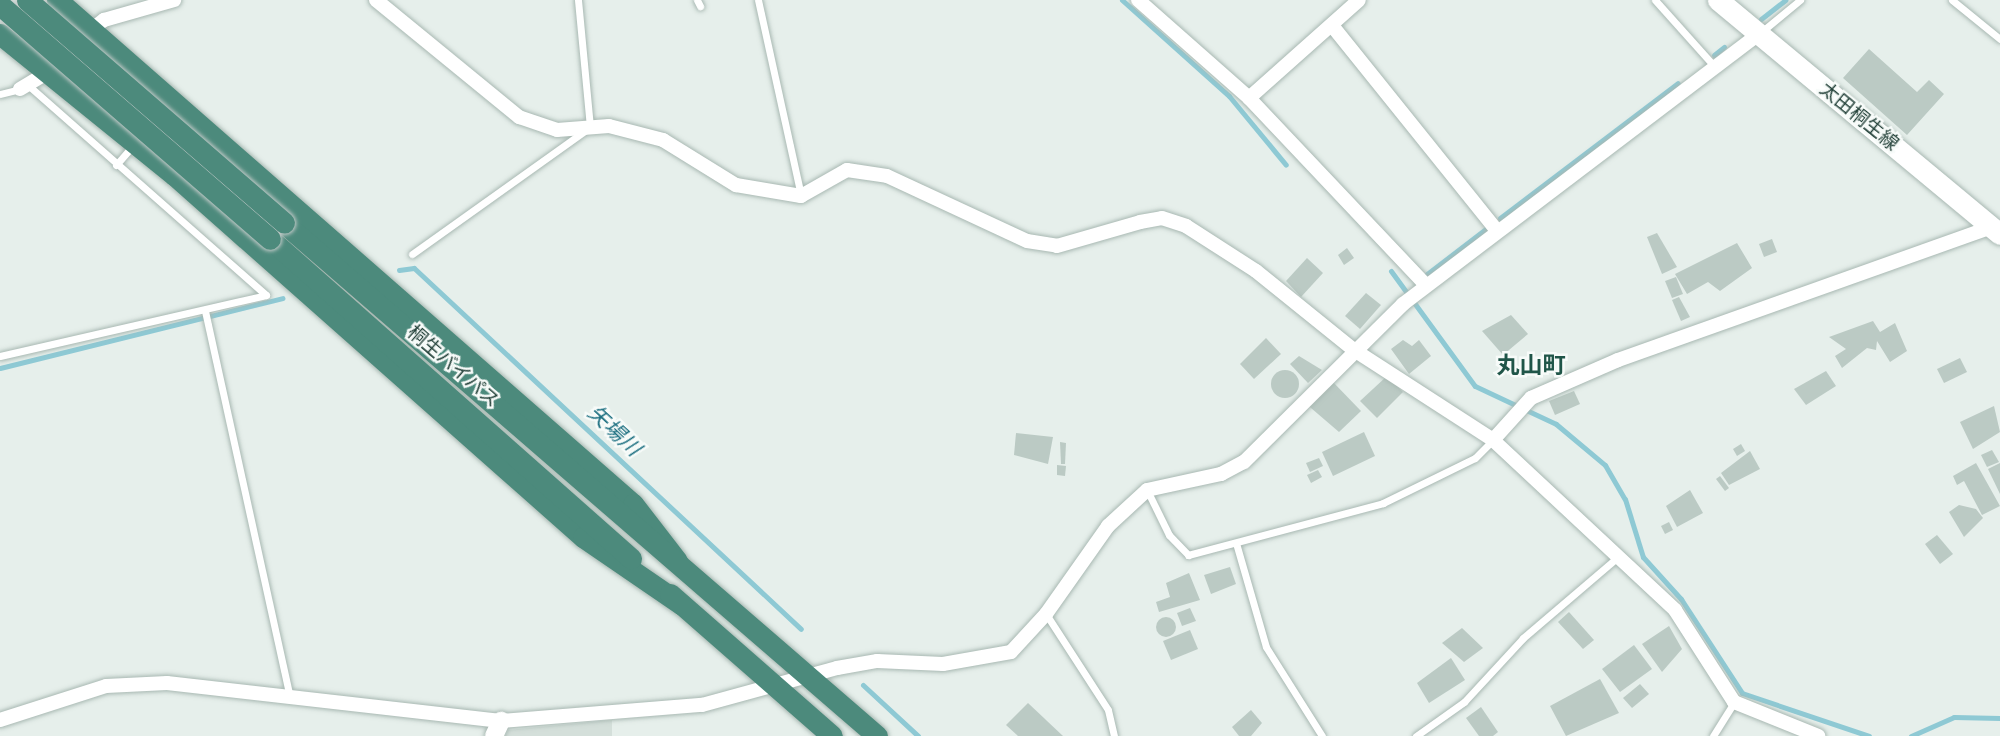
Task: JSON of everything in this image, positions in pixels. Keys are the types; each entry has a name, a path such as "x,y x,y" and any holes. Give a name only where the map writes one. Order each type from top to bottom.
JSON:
{"highway":[{"name":"桐生バイパス","path":"27,0 681,604 832,736"},
{"path":"57,0 633,504 677,561"},
{"name":"桐生バイパス","path":"0,5 677,561 877,736"},
{"path":"0,34 32,84 134,144 583,537 681,604"}],"main road":[{"name":"太田桐生線","path":"1718,0 1996,231"}],"street":[{"path":"32,84 90,29 174,0"},
{"path":"376,0 519,117 557,130 590,127 663,140 736,185 801,196 847,170 887,176 1027,241 1057,246 1162,218 1217,243 1354,350 1493,440 1675,610 1734,702 1818,736"},
{"path":"1138,0 1248,98 1422,288"},
{"path":"1248,98 1334,28 1359,0"},
{"path":"1334,28 1497,231"},
{"path":"0,720 86,691 129,684 290,698 497,729 702,705 806,674 877,661 943,664 1011,652 1046,614 1108,526 1147,490 1221,474 1244,462 1354,350 1422,288 1757,35"},
{"path":"1493,440 1507,420 1531,398 1683,334 1996,231"}],"lane":[{"path":"412,254 590,127 578,0"},
{"path":"758,0 801,196"},
{"path":"1655,0 1715,67"},
{"path":"1757,35 1800,0"},
{"path":"1952,0 2000,39"},
{"path":"0,94 32,84 116,164 265,290 257,299 0,356"},
{"path":"116,164 134,144"},
{"path":"205,311 290,698"},
{"path":"1147,490 1180,552 1236,543 1383,503 1475,458 1493,440"},
{"path":"1236,543 1266,648 1322,736"},
{"path":"1416,736 1464,702 1523,638 1620,556"},
{"path":"1046,614 1108,710 1114,736"},
{"path":"1713,736 1734,702"}],"shaded area":[{"path":"612,720 612,736 505,736 508,730"}],"building":[{"path":"1869,49 1917,92 1929,80 1944,94 1907,135 1843,78"},
{"path":"1657,233 1677,267 1662,274 1647,237"},
{"path":"1772,239 1777,252 1764,257 1759,244"},
{"path":"1737,243 1752,268 1720,291 1708,282 1687,294 1675,274"},
{"path":"1347,248 1354,258 1344,265 1338,255"},
{"path":"1307,258 1323,273 1301,297 1286,281"},
{"path":"1676,277 1683,294 1672,298 1665,281"},
{"path":"1366,293 1381,305 1360,329 1345,316"},
{"path":"1679,297 1690,317 1681,321 1672,300"},
{"path":"1511,315 1528,334 1503,355 1482,331"},
{"path":"1873,321 1880,332 1895,323 1907,351 1890,362 1877,341 1876,350 1867,348 1842,368 1835,356 1846,349 1829,337"},
{"path":"1266,338 1281,354 1254,379 1240,364"},
{"path":"1403,340 1412,346 1419,340 1431,356 1409,374 1391,349"},
{"path":"1299,356 1322,370 1308,383 1290,364"},
{"path":"1960,358 1967,372 1944,383 1937,369"},
{"path":"1285,370 1295,374 1299,384 1295,394 1285,398 1275,394 1271,384 1275,374"},
{"path":"1826,371 1836,386 1806,405 1794,389"},
{"path":"1387,376 1403,392 1377,418 1360,401"},
{"path":"1332,381 1361,411 1339,432 1304,402"},
{"path":"1574,391 1580,404 1555,415 1549,401"},
{"path":"1994,406 2000,432 1973,449 1960,422"},
{"path":"1364,432 1375,456 1333,476 1322,452"},
{"path":"1016,433 1053,437 1048,464 1014,455"},
{"path":"1060,442 1066,443 1065,464 1061,464"},
{"path":"1741,444 1745,451 1737,456 1733,449"},
{"path":"1992,450 1999,462 1987,467 1981,455"},
{"path":"1750,451 1760,469 1729,485 1721,473"},
{"path":"1319,458 1323,466 1310,472 1306,463"},
{"path":"1976,463 2000,506 1982,515 1964,481 1957,485 1953,476"},
{"path":"2000,463 2000,494 1988,469"},
{"path":"1057,465 1066,466 1065,476 1057,475"},
{"path":"1318,470 1322,477 1311,483 1307,475"},
{"path":"1720,476 1729,488 1725,491 1716,479"},
{"path":"1690,490 1703,513 1677,527 1666,506"},
{"path":"1959,505 1976,509 1983,518 1964,537 1949,512"},
{"path":"1669,522 1673,530 1665,534 1661,526"},
{"path":"1937,535 1953,554 1940,564 1925,544"},
{"path":"1230,567 1236,584 1211,594 1204,575"},
{"path":"1189,573 1200,600 1159,612 1156,602 1170,597 1166,583"},
{"path":"1190,608 1196,621 1182,626 1177,613"},
{"path":"1569,612 1594,640 1583,649 1558,622"},
{"path":"1162,617 1170,617 1176,627 1170,637 1162,637 1156,631 1156,623"},
{"path":"1669,626 1682,649 1662,672 1642,644"},
{"path":"1462,628 1483,648 1464,662 1442,643"},
{"path":"1190,630 1198,649 1171,660 1163,641"},
{"path":"1634,645 1652,669 1620,692 1602,669"},
{"path":"1451,658 1465,680 1429,703 1417,683"},
{"path":"1600,679 1619,713 1566,736 1550,706"},
{"path":"1640,684 1649,694 1632,708 1623,698"},
{"path":"1028,703 1063,736 1018,736 1006,725"},
{"path":"1481,707 1498,732 1493,736 1479,736 1466,718"},
{"path":"1251,710 1262,723 1251,736 1239,736 1232,727"}],"waterway":[{"path":"1122,0 1229,96 1286,165"},
{"path":"1761,19 1785,0"},
{"path":"1714,55 1724,47"},
{"path":"1500,218 1678,83"},
{"path":"1427,274 1487,228"},
{"name":"矢場川","path":"399,270 414,268 801,629"},
{"path":"1391,271 1475,386 1556,424 1605,465 1625,499 1643,557 1681,599 1742,693 1869,736"},
{"name":"矢場川","path":"0,368 282,298"},
{"name":"矢場川","path":"863,685 918,736"},
{"path":"1911,736 1954,717 2000,718"}],"district":[{"name":"丸山町","path":"1531,368"}]}
